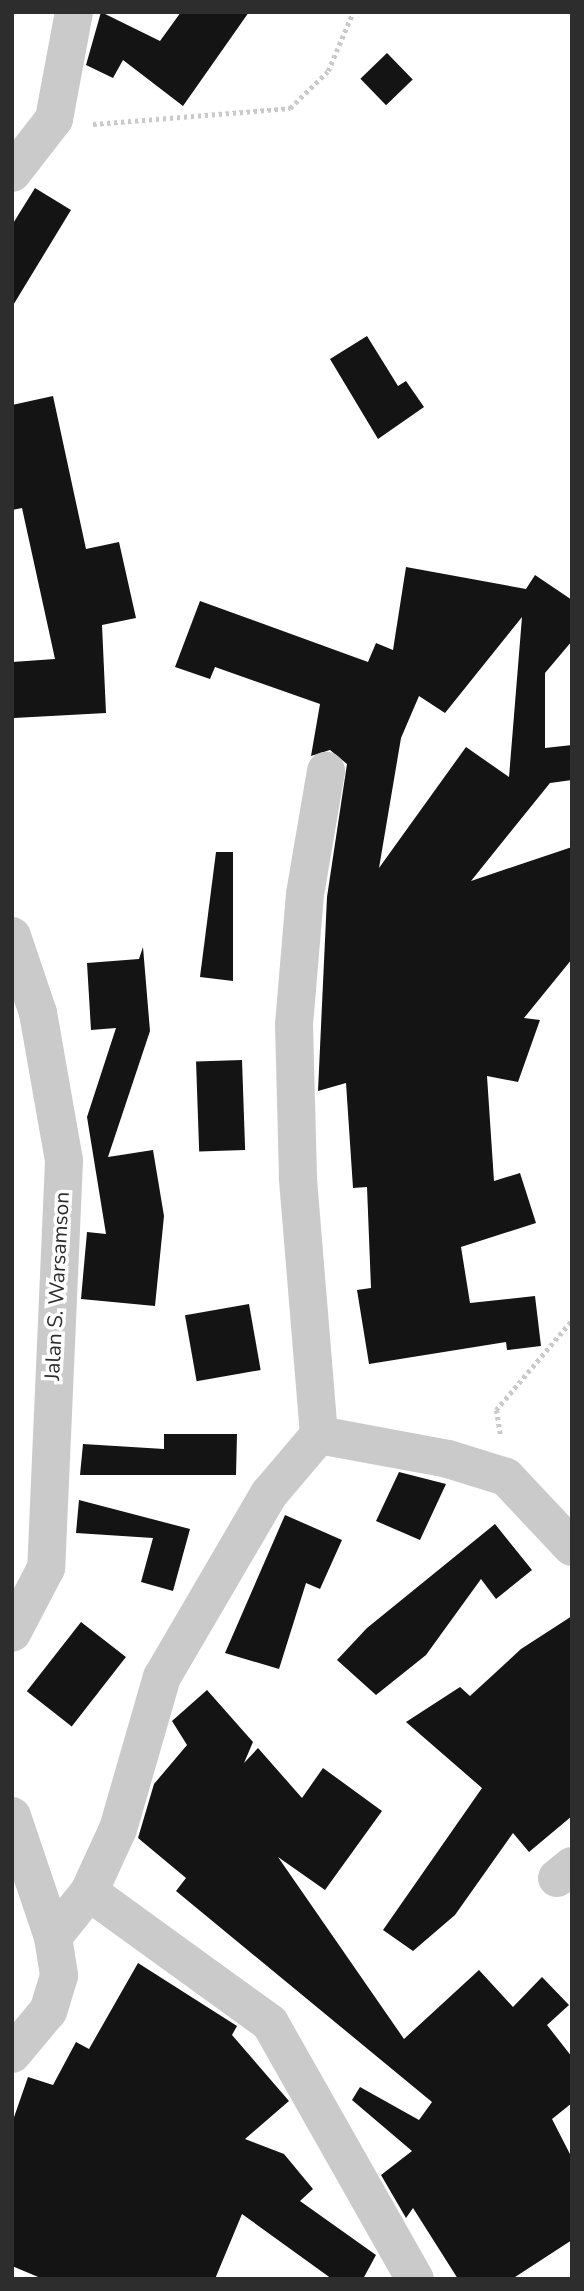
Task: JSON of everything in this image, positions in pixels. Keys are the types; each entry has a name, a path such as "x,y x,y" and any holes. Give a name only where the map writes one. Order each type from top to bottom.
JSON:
{"street":[{"path":"12,173 54,119 74,12"},
{"path":"53,1937 89,1892 118,1829 162,1677 269,1494 319,1434 298,1177 294,1025 304,894 326,771"},
{"name":"Jalan S. Warsamson","path":"12,936 38,1013 64,1161 47,1568 12,1633"},
{"path":"319,1434 506,1477 572,1547"},
{"path":"12,1816 53,1937 59,1976 48,2011 12,2053"},
{"path":"89,1892 270,2023 415,2279"}],"path":[{"path":"54,119 89,125 290,108 328,71 353,12"},
{"path":"506,1477 496,1410 572,1320"}],"building":[{"path":"101,12 160,41 181,12 249,12 183,106 123,60 113,78 86,65"},
{"path":"387,53 413,80 386,105 360,79"},
{"path":"35,188 71,210 12,307 12,225"},
{"path":"367,336 398,386 406,381 424,407 378,439 330,359"},
{"path":"53,396 86,549 119,542 136,618 102,625 106,713 14,718 12,662 55,659 22,508 12,510 12,405"},
{"path":"406,567 526,589 535,575 572,600 572,641 545,673 545,748 572,745 572,780 550,783 471,881 572,847 572,959 524,1018 540,1020 518,1082 487,1076 494,1181 520,1173 536,1223 461,1247 470,1303 535,1296 541,1346 507,1350 506,1342 369,1364 357,1290 371,1288 367,1187 353,1188 346,1083 318,1091 327,897 347,764 330,750 311,756 320,704 215,667 210,679 175,667 200,601 368,662 376,643 393,650","holes":["522,617 509,777 466,747 379,868 401,738 419,696 445,713"]},
{"path":"216,852 233,852 233,981 200,977"},
{"path":"143,947 150,1031 108,1157 153,1150 164,1216 155,1306 81,1299 87,1232 106,1234 87,1117 116,1028 91,1030 87,963 139,959"},
{"path":"242,1060 245,1150 199,1152 196,1062"},
{"path":"249,1304 261,1370 197,1381 185,1315"},
{"path":"164,1434 237,1434 236,1475 80,1475 83,1444 164,1449"},
{"path":"399,1472 446,1484 420,1540 376,1521"},
{"path":"79,1500 190,1529 173,1591 141,1582 153,1538 76,1533"},
{"path":"285,1515 342,1540 320,1589 306,1583 279,1669 225,1653"},
{"path":"495,1524 532,1570 496,1599 481,1579 426,1655 376,1695 337,1660 367,1628"},
{"path":"572,1616 572,1816 529,1852 513,1833 455,1915 413,1951 383,1930 482,1788 406,1722 460,1687 470,1696 521,1649"},
{"path":"81,1622 126,1657 72,1726 27,1691"},
{"path":"207,1690 253,1742 244,1763 258,1748 302,1798 323,1768 382,1811 325,1890 278,1857 404,2039 479,1970 513,2007 542,1977 569,2005 547,2025 572,2057 572,2103 552,2119 572,2158 572,2240 512,2279 458,2279 413,2208 406,2218 381,2175 412,2151 352,2100 360,2087 419,2120 432,2102 176,1891 186,1878 138,1838 154,1784 187,1745 172,1721"},
{"path":"138,1963 237,2026 232,2035 289,2101 245,2139 284,2154 313,2189 300,2201 376,2255 363,2279 332,2279 242,2214 215,2279 43,2279 12,2266 12,2123 28,2077 53,2085 76,2042 89,2049"}]}
